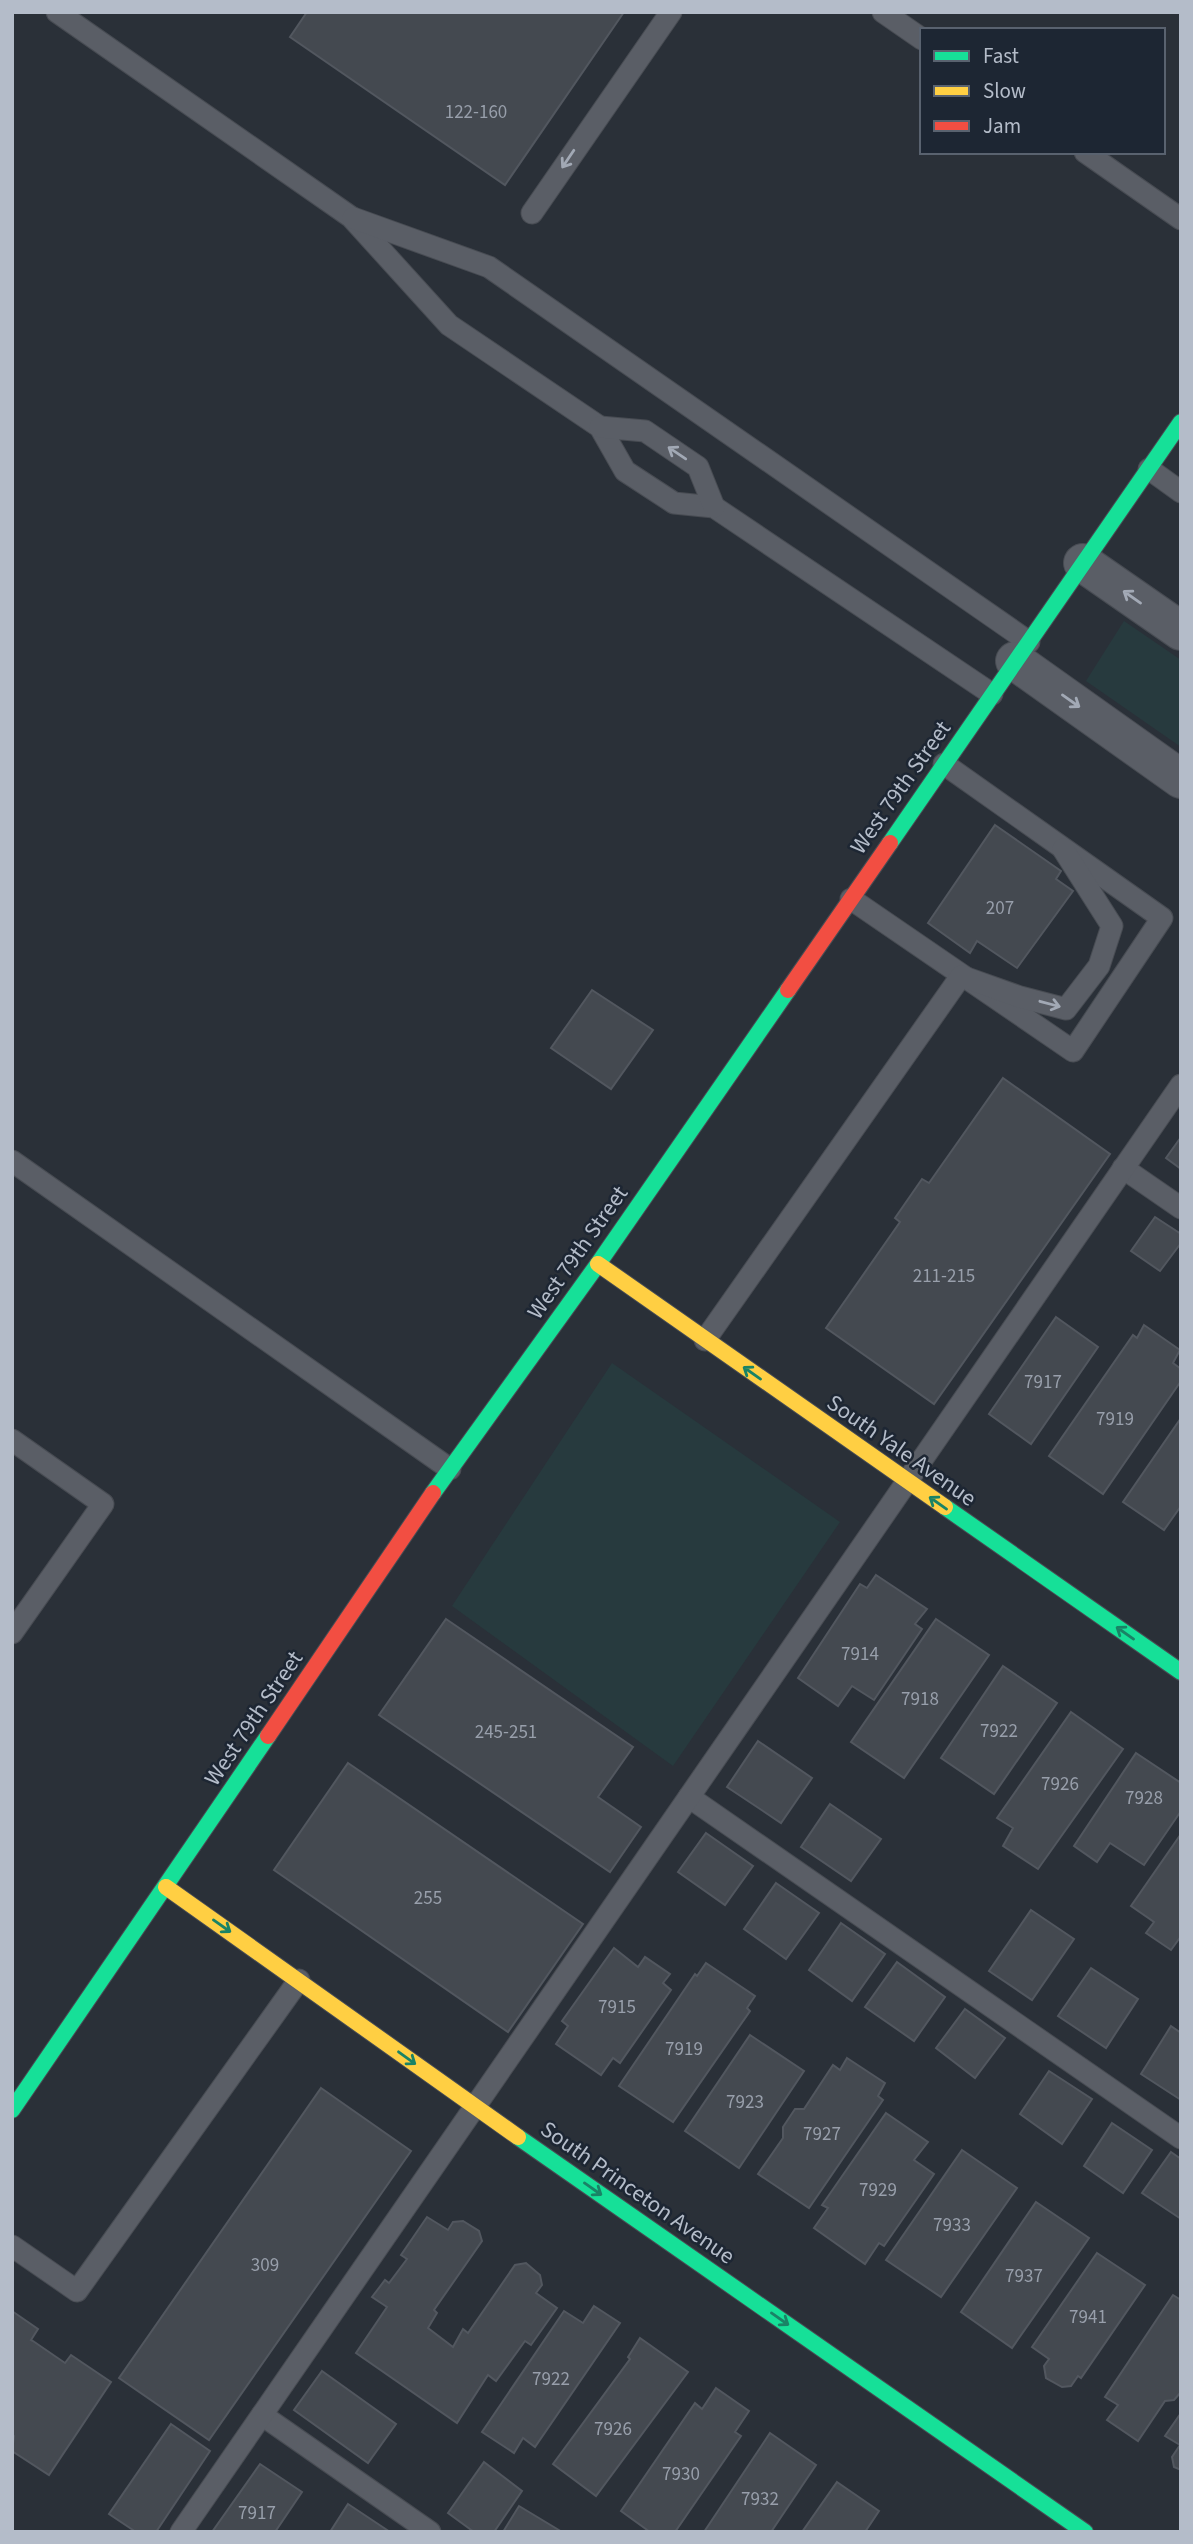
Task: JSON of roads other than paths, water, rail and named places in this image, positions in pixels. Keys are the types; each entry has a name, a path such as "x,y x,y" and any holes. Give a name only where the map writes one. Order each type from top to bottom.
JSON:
{"main road":[{"name":"West 79th Street","path":"12,2110 450,1469 598,1264 1181,422"},
{"name":"South Yale Avenue","path":"598,1264 1181,1672"},
{"name":"South Princeton Avenue","path":"166,1887 475,2107 1086,2532"}],"street":[{"path":"1083,563 1181,631"},
{"path":"1022,651 1181,779"}],"lane":[{"path":"57,12 351,218 449,325 600,427 625,471 674,503 714,507 992,694"},
{"path":"532,213 671,12"},
{"path":"883,12 920,38"},
{"path":"1088,154 1181,219"},
{"path":"351,218 489,267 1022,651"},
{"path":"600,427 645,431 698,467 714,507"},
{"path":"1149,469 1181,492"},
{"path":"851,899 1073,1051 1162,918 944,764"},
{"path":"961,976 1066,1009 1099,966 1112,926 1063,849"},
{"path":"705,1340 961,976"},
{"path":"181,2532 1181,1085"},
{"path":"12,1161 450,1469"},
{"path":"1124,1168 1181,1208"},
{"path":"12,1440 103,1504 12,1633"},
{"path":"690,1797 1181,2138"},
{"path":"12,2246 77,2291 299,1980"},
{"path":"262,2414 430,2532"}]}
